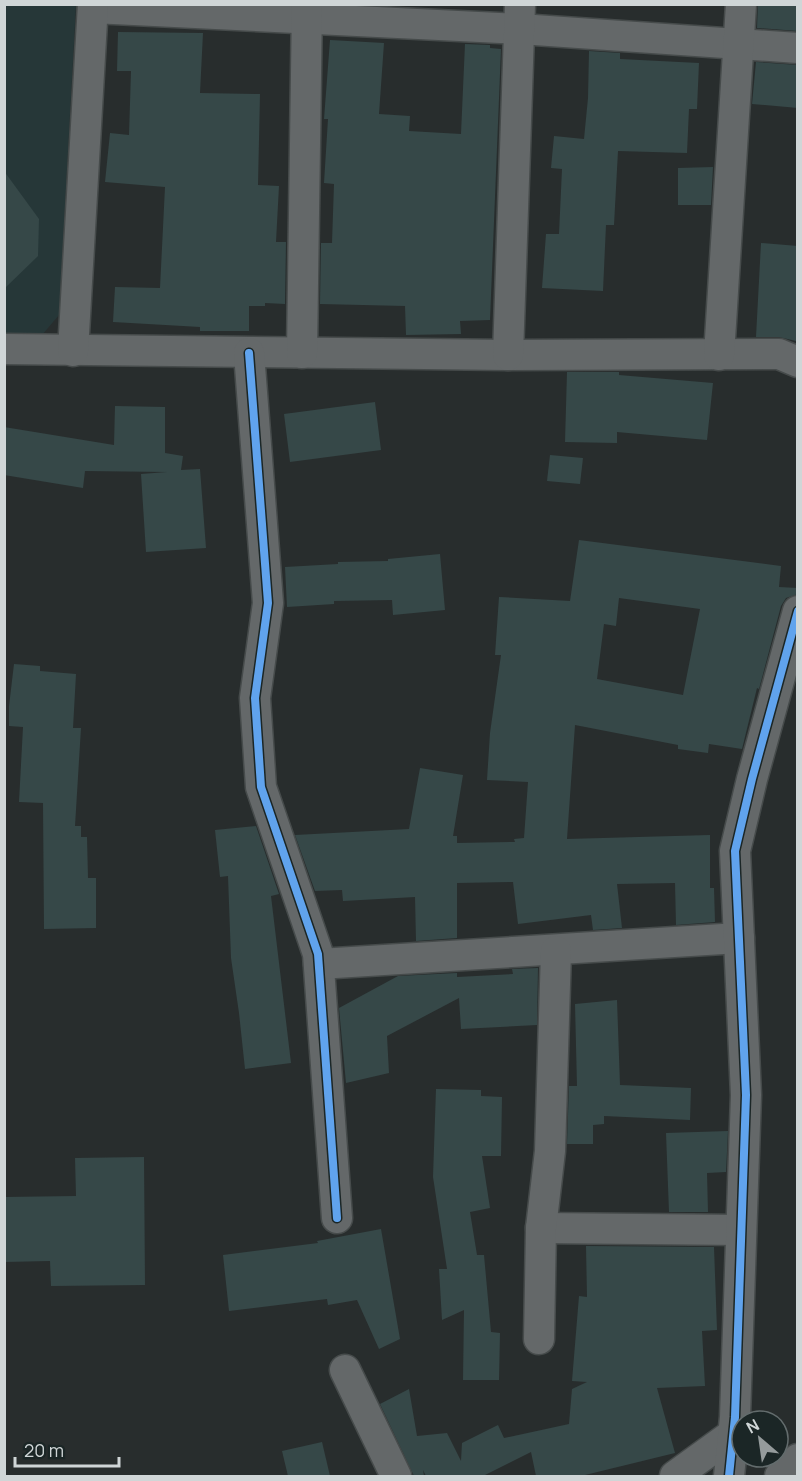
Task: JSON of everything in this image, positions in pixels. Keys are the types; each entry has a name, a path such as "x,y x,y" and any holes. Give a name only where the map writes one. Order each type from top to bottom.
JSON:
{"street":[{"path":"719,355 741,4"},
{"path":"73,351 93,6 520,17 738,46 798,48"},
{"path":"302,353 307,12"},
{"path":"508,355 520,17"},
{"path":"4,349 508,355 779,354 798,362"},
{"path":"249,353 268,603 255,698 261,787 318,954 337,1218"},
{"path":"734,1409 746,1095 735,851 752,779 798,611"},
{"path":"319,964 739,938"},
{"path":"539,1339 541,1228 550,1151 556,951"},
{"path":"541,1228 741,1230"},
{"path":"345,1370 396,1476"},
{"path":"675,1476 730,1436"},
{"path":"780,1476 798,1459"}],"shaded area":[{"path":"4,5 76,5 59,315 42,335 5,333"}],"building":[{"path":"758,4 798,4 798,31 757,28"},
{"path":"118,32 203,33 200,93 260,94 258,185 279,186 276,242 286,242 285,304 265,303 265,306 249,306 249,331 200,331 200,327 113,322 115,287 160,288 165,187 105,182 110,133 129,135 131,71 117,71"},
{"path":"330,40 384,43 379,114 410,116 409,131 461,134 465,44 490,45 490,48 501,49 490,320 460,321 461,334 406,335 405,306 320,304 321,243 332,243 334,184 324,183 328,119 324,119"},
{"path":"589,51 620,53 620,59 699,63 697,109 689,109 687,153 618,151 614,225 606,225 603,291 542,288 546,234 559,234 562,169 551,168 554,136 584,139"},
{"path":"756,62 798,65 798,108 752,104"},
{"path":"713,167 711,205 678,205 678,168"},
{"path":"4,171 39,219 38,256 4,289"},
{"path":"761,243 798,246 796,341 779,337 756,337"},
{"path":"567,372 619,372 619,375 713,383 707,440 617,432 617,443 565,442"},
{"path":"375,402 381,450 290,462 284,414"},
{"path":"115,406 165,407 165,453 183,456 181,470 200,469 206,548 146,552 141,474 167,472 85,471 83,488 4,475 4,427 114,445"},
{"path":"550,455 583,458 580,484 547,481"},
{"path":"579,540 781,566 779,587 798,588 798,594 786,598 781,606 742,749 709,744 708,753 678,749 678,745 575,725 567,839 710,835 710,888 714,888 715,922 676,925 675,883 617,884 622,928 593,930 591,915 518,924 513,882 457,883 457,938 416,941 415,897 343,901 342,890 315,891 295,835 409,829 420,768 463,775 453,836 457,836 457,843 515,842 514,839 524,838 528,782 487,780 490,733 501,655 495,655 499,597 570,601","holes":["619,598 700,609 683,695 597,679 604,624 616,626"]},
{"path":"440,554 445,610 393,615 392,600 334,601 334,604 287,607 285,567 338,564 338,562 388,561 388,559"},
{"path":"14,664 40,666 40,671 76,674 73,728 81,728 75,826 81,826 81,837 87,837 88,878 96,878 96,928 44,929 43,803 19,802 23,727 9,726"},
{"path":"256,826 279,894 271,896 291,1063 245,1069 231,958 228,876 220,877 215,830"},
{"path":"538,968 537,1025 461,1029 459,998 387,1036 389,1073 346,1083 339,1008 398,976 457,973 457,977 513,974 512,969"},
{"path":"617,1000 620,1085 691,1088 690,1120 604,1116 604,1124 593,1125 593,1144 567,1144 569,1086 577,1086 575,1004"},
{"path":"436,1089 481,1090 481,1096 502,1097 501,1156 482,1156 490,1208 470,1212 477,1255 484,1255 491,1332 500,1333 499,1380 463,1380 464,1310 442,1320 439,1269 447,1269 433,1177"},
{"path":"728,1131 726,1172 707,1173 708,1212 669,1212 666,1133"},
{"path":"144,1157 145,1285 51,1286 50,1261 4,1262 4,1197 76,1196 75,1158"},
{"path":"381,1229 400,1339 379,1349 357,1300 328,1305 327,1299 229,1311 223,1255 318,1243 317,1241"},
{"path":"586,1246 714,1247 717,1330 702,1331 705,1386 657,1388 675,1453 581,1476 536,1476 531,1452 483,1476 426,1476 423,1470 424,1476 414,1476 380,1404 409,1389 417,1436 447,1433 461,1461 462,1443 498,1425 504,1438 569,1424 572,1389 587,1382 572,1381 579,1296 587,1297"},
{"path":"322,1442 330,1476 288,1476 282,1451"}],"cycle path":[{"path":"249,353 268,603 255,698 261,787 318,954 337,1218"},
{"path":"729,1476 735,1417 746,1095 735,851 752,779 798,611"}]}
